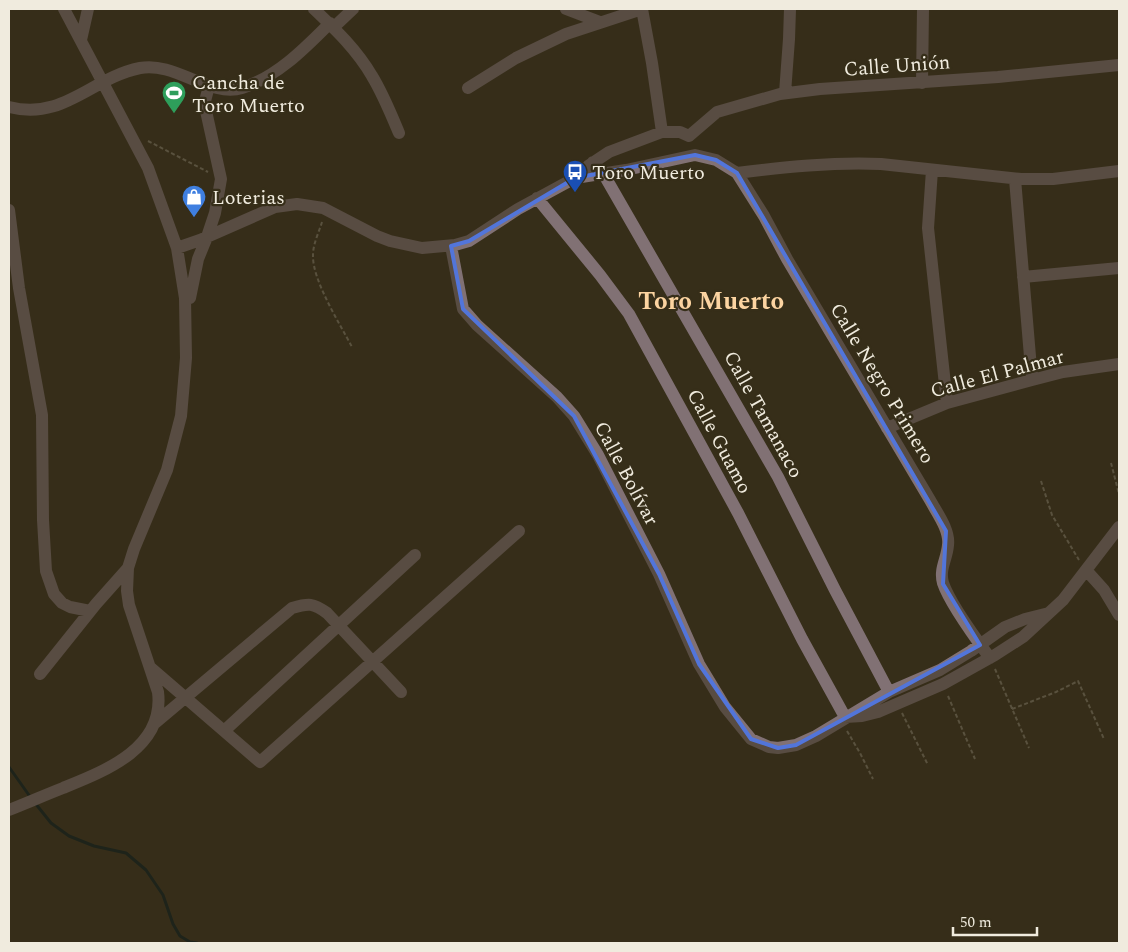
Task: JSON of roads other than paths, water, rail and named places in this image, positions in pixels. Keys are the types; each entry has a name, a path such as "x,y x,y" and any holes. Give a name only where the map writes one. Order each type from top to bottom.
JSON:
{"street":[{"path":"64,9 148,168 177,248 185,298 185,381 177,435 167,470 134,548 128,568 127,591 130,605 158,692 159,700 154,724"},
{"path":"81,40 88,9"},
{"path":"314,9 332,25 360,58 372,76 399,133"},
{"path":"9,107 27,110 47,109 141,67 174,72 222,90 231,91 242,88 256,82 289,62 353,9"},
{"path":"566,9 600,22"},
{"path":"468,88 526,53 566,34 642,9 662,132"},
{"path":"785,93 790,9"},
{"path":"922,82 923,9"},
{"name":"Calle Unión","path":"689,136 717,112 785,93 1008,76 1119,65"},
{"path":"186,333 194,276 202,246 208,237 221,179 205,101 209,86"},
{"path":"177,248 286,204 327,210 390,241 422,248 451,246 468,241 537,198 576,178 593,162 609,152 662,132 680,132 689,136 695,155 576,178"},
{"name":"Calle Negro Primero","path":"695,155 716,160 736,173 764,216 787,259 946,531 948,545 942,571 944,584 980,645 990,658"},
{"name":"Calle Tamanaco","path":"593,162 603,173 778,477 889,692"},
{"path":"736,173 796,166 859,163 1015,179 1053,179 1119,171"},
{"path":"932,170 928,209 929,236 947,404"},
{"path":"1015,179 1032,380"},
{"name":"Calle Guamo","path":"537,198 600,275 629,314 733,505 843,719"},
{"path":"9,210 19,288 42,415 43,520 46,571 54,594 62,603 90,612"},
{"name":"Calle Bolívar","path":"451,246 463,309 477,325 504,347 557,397 574,416 598,455 659,574 699,664 725,707 751,739 768,747 788,748 816,736 843,719"},
{"path":"1023,277 1119,268"},
{"name":"Calle El Palmar","path":"887,428 947,404 1032,380 1063,372 1119,364"},
{"path":"843,719 878,712 943,684 1023,637 1063,600 1119,526"},
{"path":"150,667 260,762 519,531"},
{"path":"224,731 415,554"},
{"path":"40,674 128,568"},
{"path":"1086,570 1104,590 1119,615"},
{"path":"12,809 103,770 127,757 141,744 154,724 292,608 305,604 316,605 327,613 401,692"},
{"path":"843,719 889,692 940,670 980,645 1004,627 1049,612"},
{"path":"910,684 916,696"}],"waterway":[{"path":"9,767 31,798"},
{"path":"35,803 51,823 69,836 94,846 126,853 146,870 163,895 173,924 180,936 190,942 197,943"}],"place":[{"name":"Cancha de Toro Muerto","path":"174,114"},
{"name":"Toro Muerto","path":"575,193"},
{"name":"Loterias","path":"194,218"}],"district":[{"name":"Toro Muerto","path":"711,300"}]}
